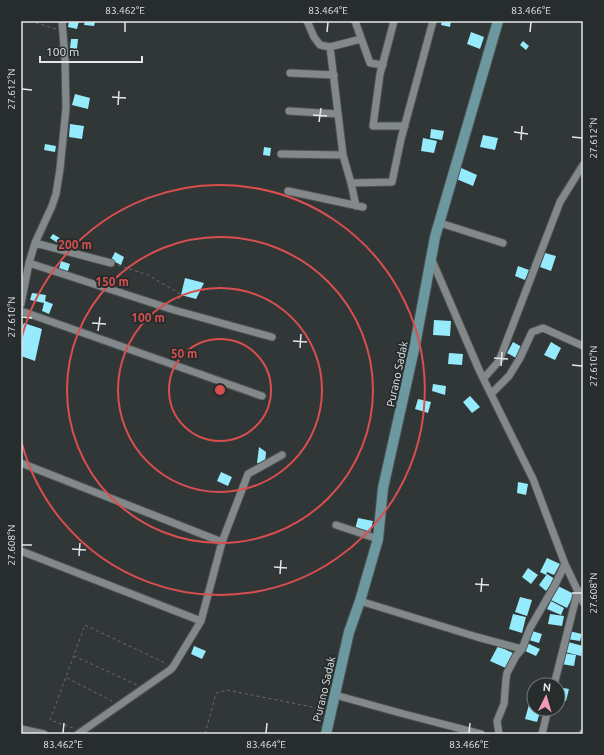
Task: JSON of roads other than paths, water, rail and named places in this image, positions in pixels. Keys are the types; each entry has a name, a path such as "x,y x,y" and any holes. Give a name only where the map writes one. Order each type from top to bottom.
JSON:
{"main road":[{"name":"Purano Sadak","path":"326,734 349,632 360,602 378,539 383,488 416,345 435,237 498,21"}],"street":[{"path":"21,304 29,263 35,243 56,194 60,169 66,108 65,58 62,21"},
{"path":"307,21 314,37 320,45 330,47 361,39"},
{"path":"355,21 370,63 383,65"},
{"path":"394,21 380,74 373,126 406,126"},
{"path":"351,183 392,182 401,139 406,126 433,21"},
{"path":"288,191 359,206 343,155 330,47"},
{"path":"290,73 334,75"},
{"path":"289,111 338,114"},
{"path":"281,154 343,155"},
{"path":"484,378 499,361 560,202 583,165"},
{"path":"440,223 503,243"},
{"path":"35,243 111,263"},
{"path":"432,258 491,394 533,479 565,564 583,602"},
{"path":"29,263 174,310 272,337"},
{"path":"21,310 262,396"},
{"path":"491,394 509,376 520,358 532,332 543,328 583,346"},
{"path":"81,732 170,670 173,666 201,621 222,542 248,474 282,455"},
{"path":"21,463 222,542"},
{"path":"336,525 378,539"},
{"path":"21,551 201,621"},
{"path":"498,734 497,721 504,704 506,676 516,656 522,649 530,628 555,585 565,564"},
{"path":"556,677 578,590"},
{"path":"360,602 522,649"},
{"path":"335,695 481,734"},
{"path":"542,734 546,717"},
{"path":"21,729 44,734"}]}
